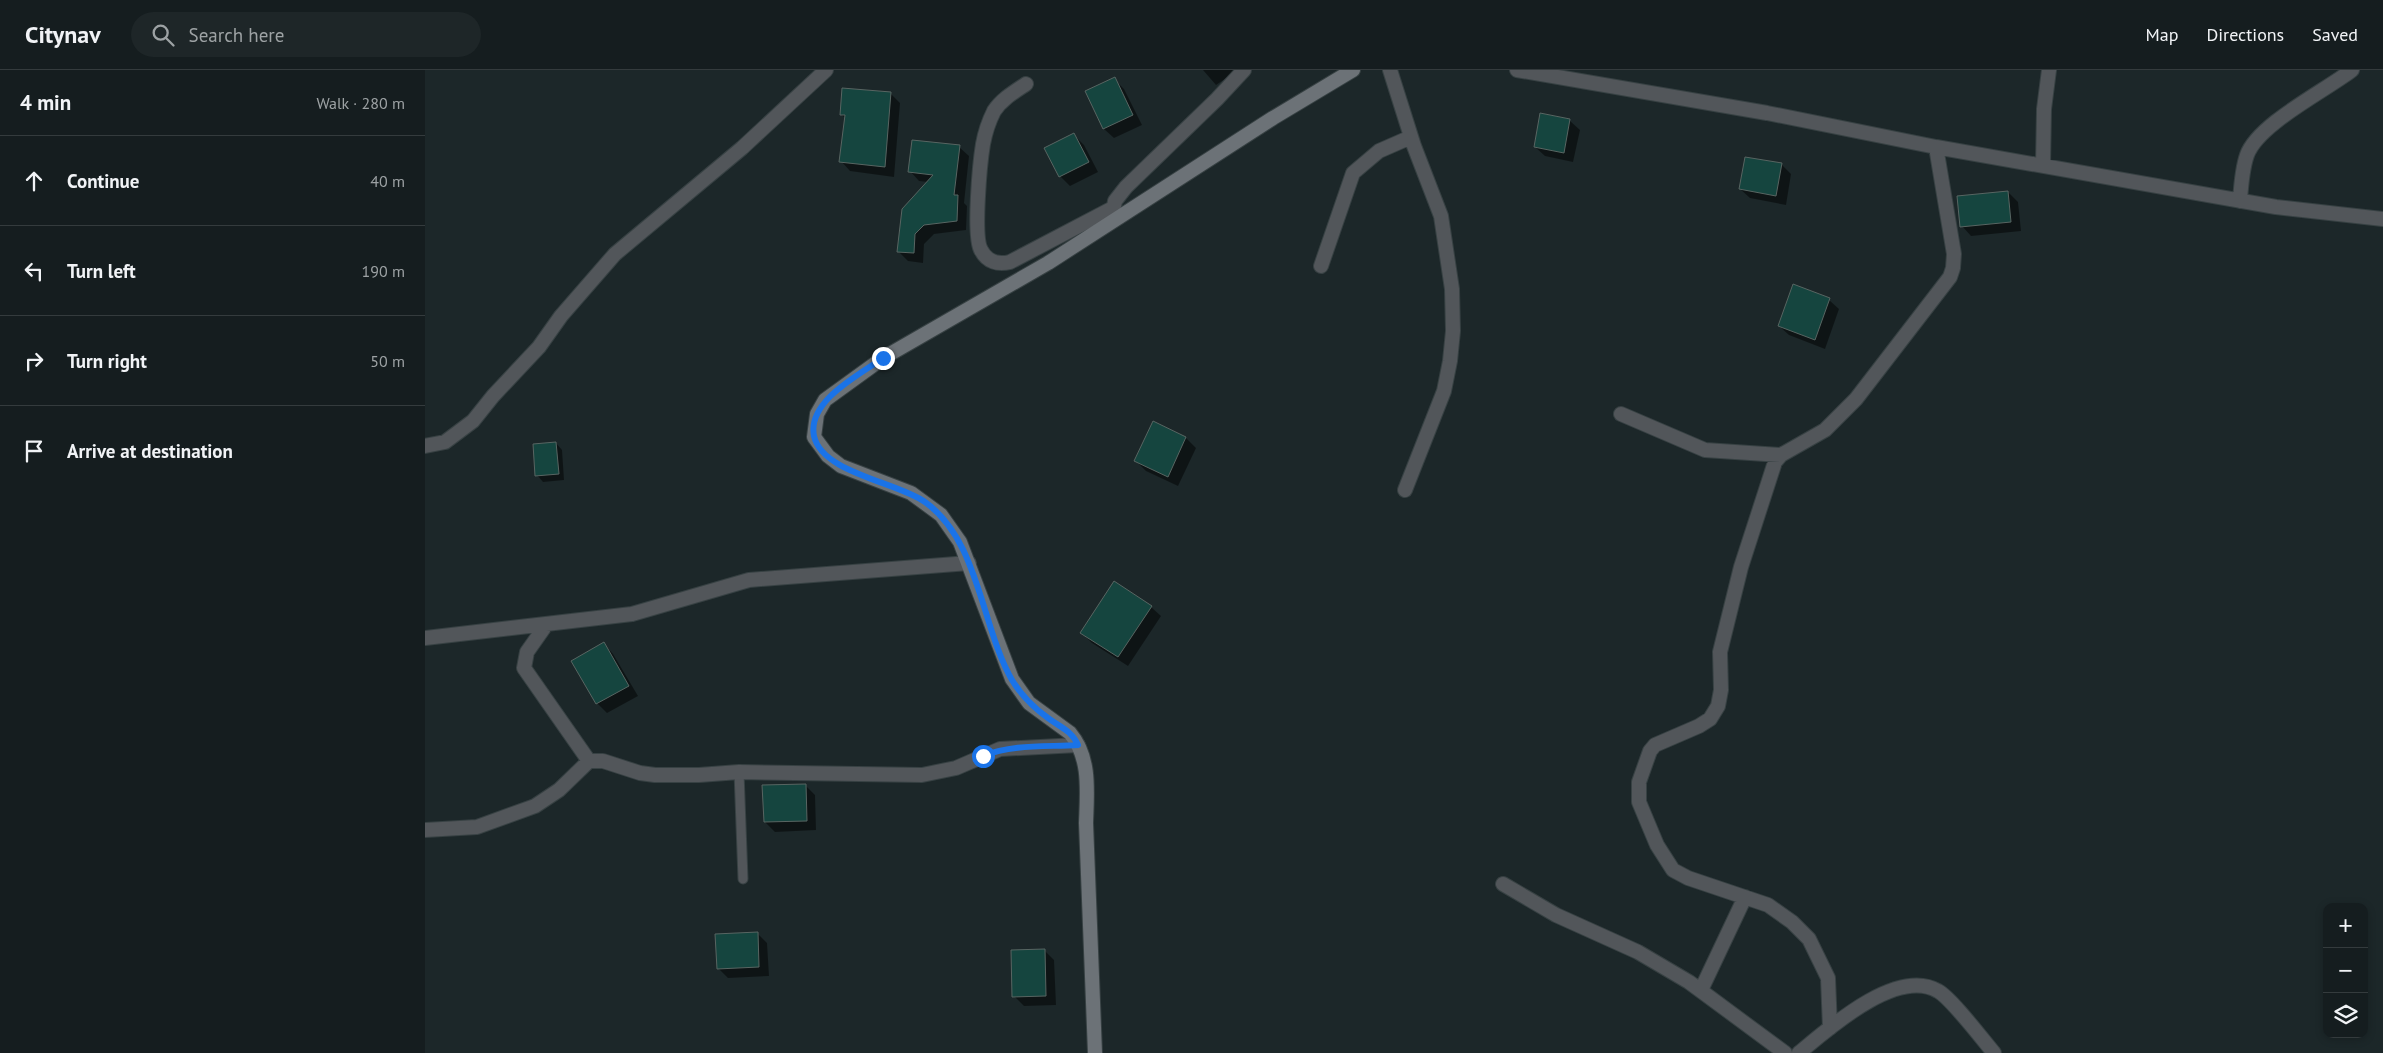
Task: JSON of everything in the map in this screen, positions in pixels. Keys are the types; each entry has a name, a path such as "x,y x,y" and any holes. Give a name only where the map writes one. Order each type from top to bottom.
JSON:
{"main road":[{"path":"1095,1053 1086,833 1087,788 1085,762 1078,745 1070,733 1029,703 1012,679 960,542 941,515 911,493 841,466 828,456 814,437 817,414 825,400 883,358 1048,263 1353,70"}],"street":[{"path":"425,446 445,442 473,420 539,347 561,316 615,254 743,148 826,70"},
{"path":"1111,222 1113,208 1125,186 1217,99 1244,70"},
{"path":"1390,70 1411,137 1441,216 1452,289 1453,330 1444,392 1405,490"},
{"path":"1517,70 1767,113 1936,148 2240,201 2383,219"},
{"path":"2043,166 2044,109 2049,70"},
{"path":"2240,201 2243,168 2247,153 2254,143 2278,121 2352,70"},
{"path":"1026,84 1004,99 994,111 987,127 980,166 978,219 980,249 986,258 993,262 1010,262 1113,208"},
{"path":"1321,266 1353,173 1379,151 1411,137"},
{"path":"1830,1028 1828,978 1809,939 1792,922 1768,905 1689,878 1673,870 1657,845 1644,815 1639,802 1639,782 1650,751 1655,744 1699,726 1710,719 1718,706 1721,690 1720,652 1741,567 1772,470 1781,455 1825,430 1856,399 1950,277 1954,254 1936,148"},
{"path":"1621,414 1705,450 1781,455"},
{"path":"425,638 632,614 749,580 969,563"},
{"path":"546,625 527,652 524,668 589,761"},
{"path":"425,830 477,827 535,806 559,790 589,761 603,761 640,773 655,775 699,775 739,772 922,775 956,768 1000,749 1078,745"},
{"path":"1503,884 1555,915 1638,952 1701,990 1785,1053"},
{"path":"1701,990 1745,896"},
{"path":"1799,1053 1830,1028 1877,995 1911,986 1926,986 1940,992 1995,1053"}],"lane":[{"path":"739,772 743,879"}],"building":[{"path":"1115,77 1133,115 1103,129 1085,91"},
{"path":"842,88 891,92 885,167 839,162 845,115 840,115"},
{"path":"1540,113 1570,119 1564,153 1534,147"},
{"path":"1074,133 1089,162 1059,177 1044,148"},
{"path":"912,140 960,145 954,195 958,195 957,221 924,225 915,234 914,253 897,252 902,209 933,175 908,172"},
{"path":"1745,157 1782,163 1776,196 1739,189"},
{"path":"2008,191 2011,222 1960,227 1957,196"},
{"path":"1793,284 1830,298 1815,340 1778,326"},
{"path":"1153,421 1186,437 1168,477 1134,461"},
{"path":"556,442 559,474 535,476 533,444"},
{"path":"1114,581 1152,606 1118,657 1080,633"},
{"path":"604,642 629,686 596,704 571,661"},
{"path":"806,784 807,821 764,822 762,785"},
{"path":"758,932 759,967 717,969 715,934"},
{"path":"1045,949 1046,996 1012,997 1011,950"}],"route":[{"path":"883,358 825,400 817,414 814,437 820,448 841,466 911,493 941,515 960,542 1012,679 1029,703 1070,733 1076,739 1078,745 1016,747 1000,749 983,756"}]}
